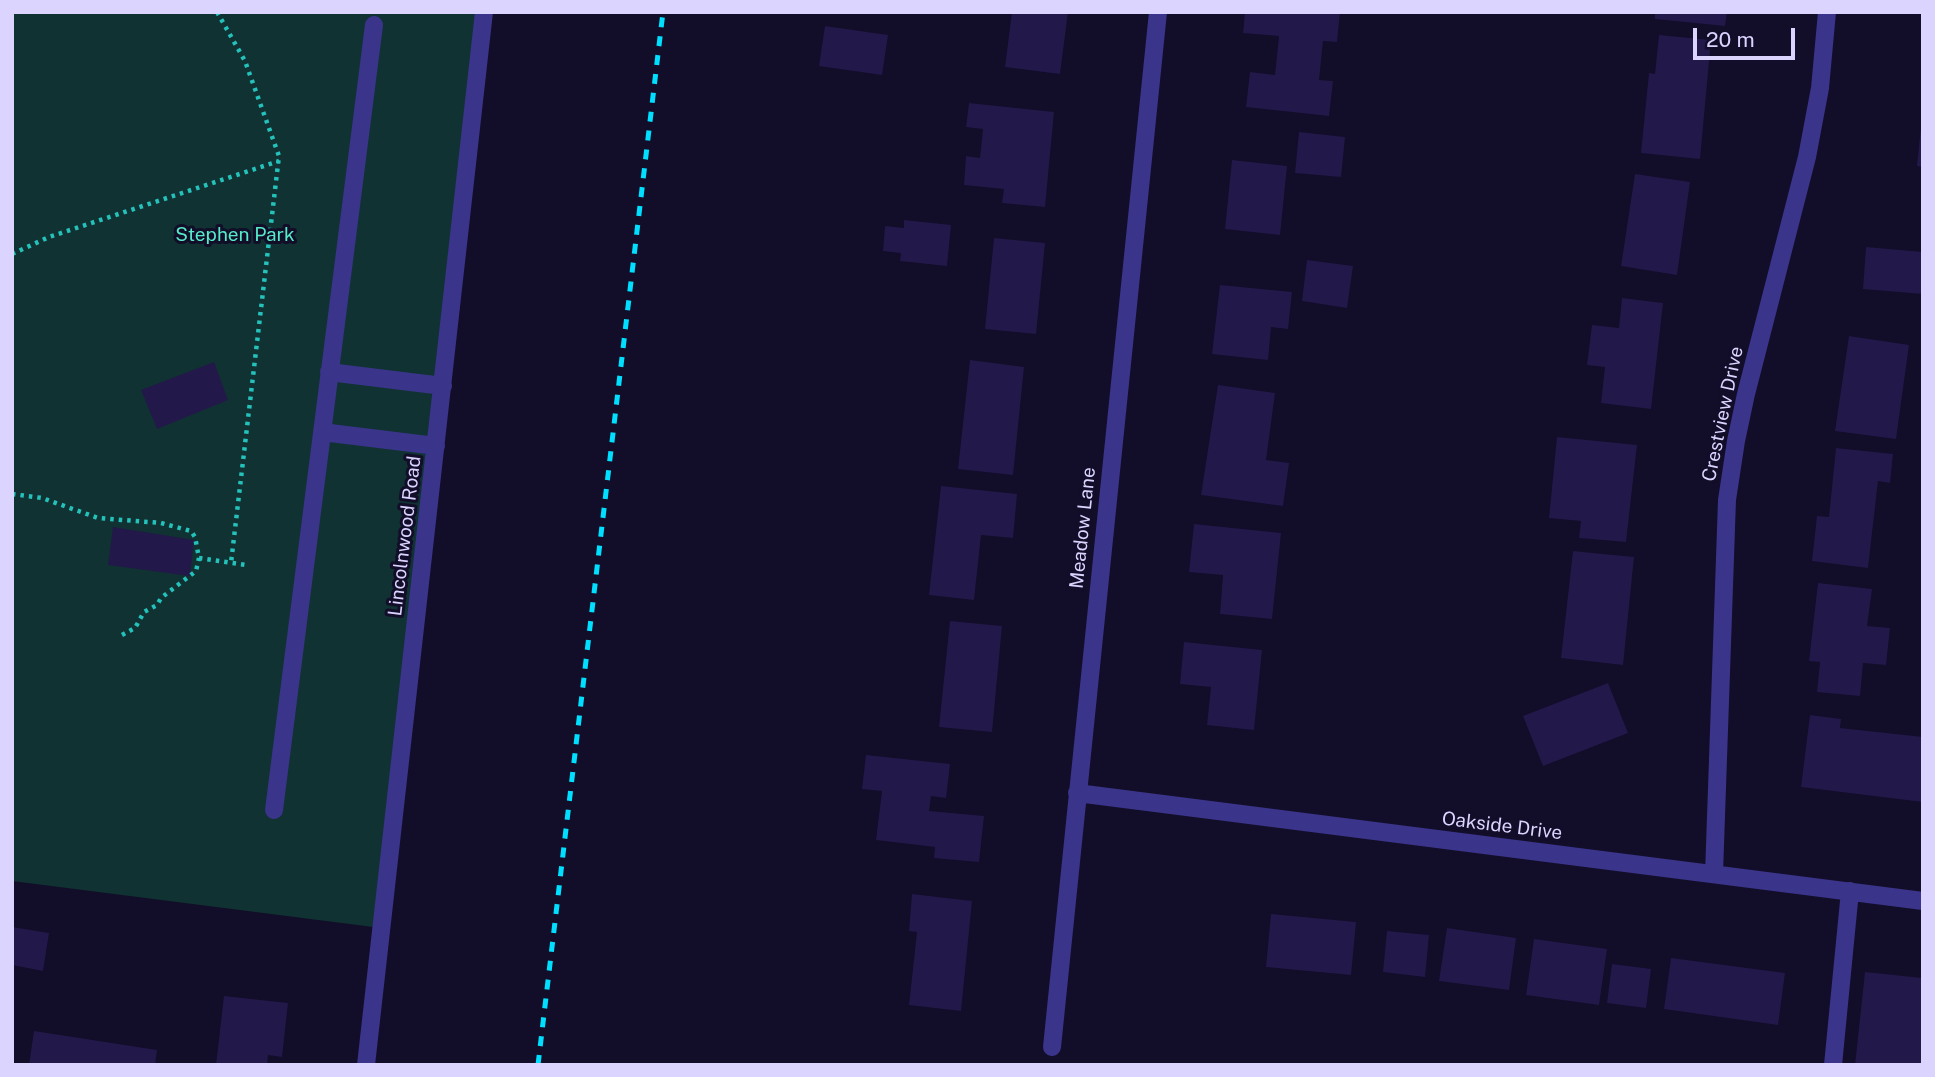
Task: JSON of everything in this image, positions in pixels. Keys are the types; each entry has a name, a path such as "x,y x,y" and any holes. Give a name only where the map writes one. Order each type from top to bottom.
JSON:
{"street":[{"name":"Lincolnwood Road","path":"366,1065 485,12"},
{"name":"Meadow Lane","path":"1052,1048 1157,12"},
{"name":"Crestview Drive","path":"1714,874 1727,500 1746,394 1807,157 1820,88 1827,12"},
{"path":"274,810 374,25"},
{"path":"329,372 443,386"},
{"path":"322,432 436,446"},
{"name":"Oakside Drive","path":"1077,793 1923,901"},
{"path":"1833,1065 1850,891"}],"path":[{"path":"217,12 246,61 279,156 231,563"},
{"path":"12,254 49,237 279,160"},
{"path":"12,494 42,498 98,518 161,523 191,531 195,537 199,558 196,572 160,598 157,605 144,612 135,628 122,635"},
{"path":"199,558 246,565"}],"green space":[{"name":"Stephen Park","path":"12,12 484,12 381,928 12,881"}],"building":[{"path":"1012,12 1068,12 1060,74 1005,67"},
{"path":"1245,12 1340,12 1337,42 1323,41 1319,80 1333,81 1329,116 1246,107 1250,72 1275,75 1279,36 1243,33"},
{"path":"1655,12 1727,12 1725,26 1655,19"},
{"path":"825,26 888,35 882,75 819,66"},
{"path":"1659,35 1711,40 1700,159 1641,153 1649,73 1655,74"},
{"path":"969,103 1054,112 1045,207 1002,203 1004,189 964,185 966,156 980,158 983,129 966,127"},
{"path":"1923,127 1923,167 1917,166"},
{"path":"1299,132 1345,137 1341,177 1295,173"},
{"path":"1232,160 1287,166 1280,235 1225,229"},
{"path":"1635,174 1690,182 1677,275 1621,266"},
{"path":"904,220 951,225 947,266 900,261 901,253 883,251 885,226 904,228"},
{"path":"994,238 1045,243 1036,334 985,329"},
{"path":"1866,247 1923,252 1923,294 1863,289"},
{"path":"1307,260 1353,266 1347,308 1302,301"},
{"path":"1220,285 1292,292 1288,329 1271,327 1268,360 1212,354"},
{"path":"1622,298 1663,303 1651,409 1601,403 1605,367 1587,365 1592,325 1619,328"},
{"path":"1849,336 1909,345 1896,439 1835,431"},
{"path":"970,360 1024,367 1013,475 958,469"},
{"path":"214,362 228,400 157,429 141,390"},
{"path":"1218,385 1275,393 1266,460 1289,463 1283,506 1201,495"},
{"path":"1557,437 1637,445 1626,542 1579,538 1581,521 1549,518"},
{"path":"1836,448 1893,454 1890,483 1878,481 1868,568 1812,561 1817,516 1829,517"},
{"path":"941,486 1017,494 1013,538 981,535 974,600 929,595"},
{"path":"1194,524 1281,533 1272,619 1220,614 1223,575 1189,572"},
{"path":"113,527 194,540 190,576 108,565"},
{"path":"1573,551 1634,557 1623,665 1561,658"},
{"path":"1818,583 1872,589 1867,626 1890,628 1886,665 1863,663 1860,696 1817,692 1820,662 1809,661"},
{"path":"950,621 1002,626 992,732 939,727"},
{"path":"1184,642 1262,650 1254,730 1207,725 1211,687 1180,684"},
{"path":"1608,683 1628,733 1543,766 1523,716"},
{"path":"1810,715 1841,719 1840,728 1923,737 1923,802 1801,787"},
{"path":"866,755 950,764 946,798 931,796 929,811 984,816 979,862 934,858 935,847 876,840 882,791 862,789"},
{"path":"912,894 972,901 961,1011 909,1005 917,932 909,931"},
{"path":"1271,914 1356,922 1351,975 1266,967"},
{"path":"12,927 49,933 43,971 12,965"},
{"path":"1447,928 1516,938 1509,990 1439,981"},
{"path":"1387,931 1429,935 1425,977 1383,972"},
{"path":"1534,939 1607,949 1599,1005 1526,995"},
{"path":"1671,958 1785,973 1778,1025 1664,1009"},
{"path":"1612,964 1651,969 1646,1008 1607,1003"},
{"path":"1865,972 1923,978 1923,1065 1855,1065"},
{"path":"224,996 288,1003 282,1057 268,1055 267,1065 216,1065"},
{"path":"34,1031 157,1050 155,1065 29,1065"}],"railway":[{"path":"538,1065 663,12"}]}
